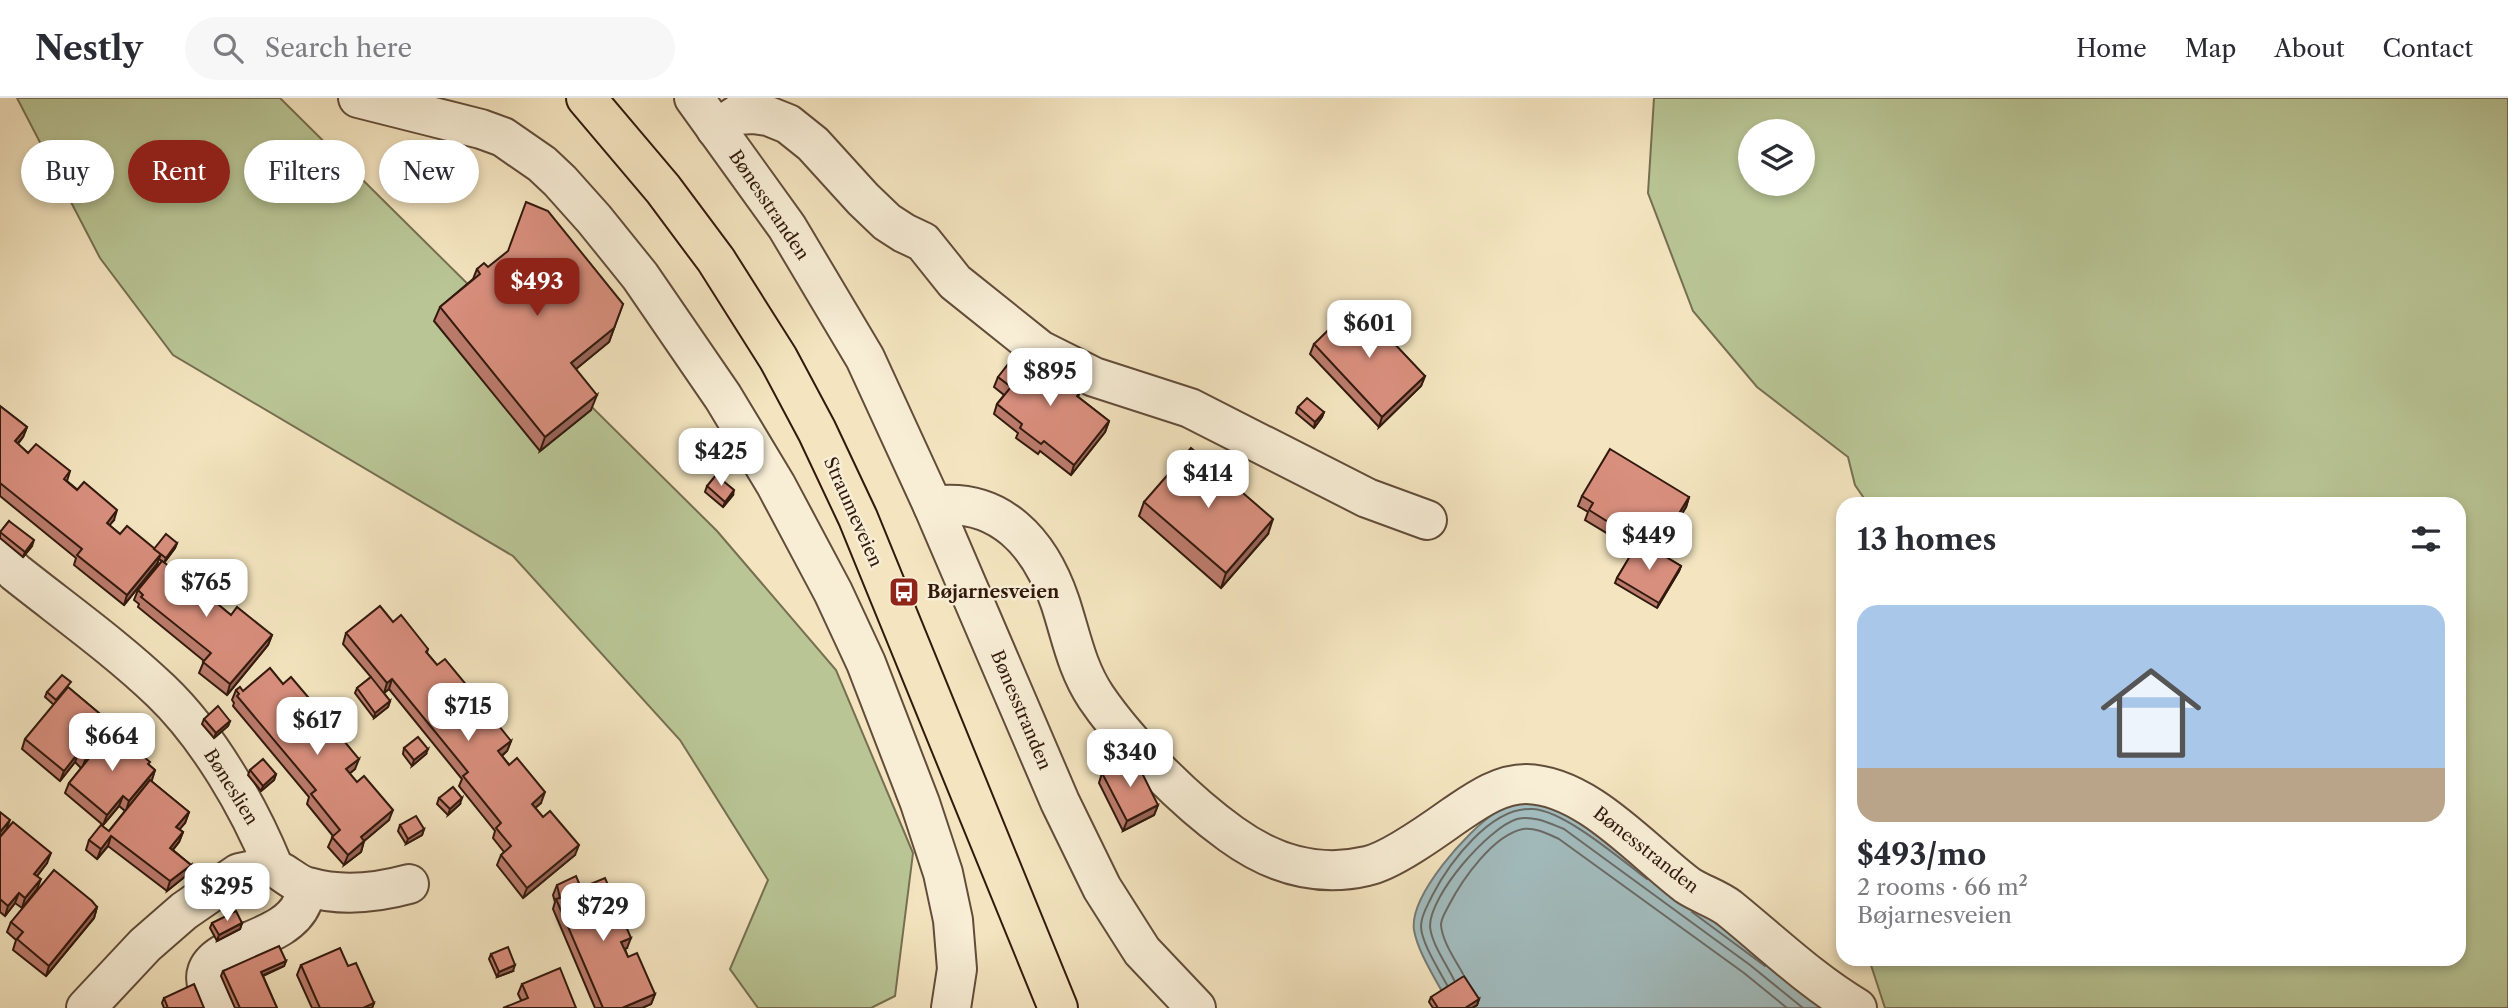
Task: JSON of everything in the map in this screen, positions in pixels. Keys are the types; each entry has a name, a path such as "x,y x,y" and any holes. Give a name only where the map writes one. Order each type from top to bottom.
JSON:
{"main road":[{"name":"Straumeveien","path":"586,98 663,189 716,260 778,358 817,431 858,517 1058,1008"}],"street":[{"path":"358,98 481,130 503,138 542,164 594,219 640,276 723,397 776,485 833,592 866,663 920,803 943,873 953,920 957,969 951,1008"},
{"name":"Bønesstranden","path":"694,98 786,226 865,358 933,506 1060,802 1102,888 1142,951 1196,1008"},
{"path":"716,129 737,116 753,114 768,116 788,124 813,144 887,222 923,242 955,282 1040,350 1094,377 1190,408 1367,498 1427,520"},
{"name":"Bønesstranden","path":"933,506 952,504 993,513 1028,540 1059,600 1077,662 1113,721 1200,811 1255,850 1288,865 1320,871 1367,866 1383,860 1489,792 1525,784 1551,789 1586,803 1690,887 1726,906 1776,949 1857,1008"},
{"name":"Bøneslien","path":"0,557 15,572 132,664 187,720 223,772 260,835 272,866"},
{"path":"86,1008 145,945 184,911 239,873 272,866 305,887 345,893 380,892 409,884"},
{"path":"218,1008 207,984 207,973 213,962 225,953 278,929 292,917 302,903 305,887"}],"green space":[{"path":"17,98 280,98 322,140 244,140 244,203 365,203 365,182 379,196 379,203 386,203 717,531 836,670 913,853 895,996 871,1008 758,1008 730,969 768,880 680,740 513,556 173,355 100,258 71,203 114,203 114,140 39,140"},
{"path":"1654,98 2508,98 2508,1008 1885,1008 1871,966 2466,966 2466,497 1863,497 1855,485 1848,457 1757,387 1693,311 1648,193"}],"water":[{"path":"1536,802 1571,815 1760,952 1829,1008 1451,1008 1416,939 1415,916 1421,900 1442,865 1484,822 1505,808"}],"building":[{"path":"526,202 548,211 623,304 614,328 571,363 597,395 545,437 440,307 480,274 477,269 484,263 488,267 508,251"},
{"path":"1356,303 1425,376 1382,417 1314,344"},
{"path":"1019,350 1059,382 1063,376 1081,390 1077,396 1109,421 1074,465 1044,441 1041,444 1020,428 1022,424 997,404 1011,387 998,377"},
{"path":"1307,398 1324,412 1315,422 1298,407"},
{"path":"0,406 27,427 15,441 28,453 36,444 70,471 64,479 77,490 84,482 117,510 107,523 120,534 127,526 161,554 127,595 77,555 82,549 0,483"},
{"path":"1191,448 1273,519 1226,573 1144,502"},
{"path":"1610,449 1689,497 1661,543 1623,520 1618,528 1589,510 1593,503 1582,496"},
{"path":"716,475 734,490 725,502 707,486"},
{"path":"9,521 34,540 25,552 0,532"},
{"path":"166,534 177,543 166,558 154,549"},
{"path":"1639,541 1681,566 1659,603 1617,578"},
{"path":"162,561 184,577 190,569 225,597 219,605 231,615 237,607 272,635 230,684 203,662 211,653 141,597 143,595 138,590"},
{"path":"380,606 393,622 401,615 437,665 445,659 473,693 465,700 475,713 483,706 511,741 498,751 509,765 517,758 545,792 532,804 543,817 550,811 579,845 527,888 501,855 511,846 496,828 501,823 463,776 468,772 392,679 387,683 346,633"},
{"path":"270,668 283,684 291,677 320,711 311,718 322,731 330,724 359,759 346,769 357,782 364,776 393,810 361,837 364,841 348,855 332,837 340,830 311,794 316,790 237,696 239,694 236,690 240,687 243,691"},
{"path":"62,675 71,682 56,700 47,692"},
{"path":"371,677 390,701 375,713 357,688"},
{"path":"68,687 106,719 94,734 101,739 86,758 79,752 64,771 25,739"},
{"path":"218,706 230,721 216,733 204,719"},
{"path":"112,730 150,762 148,764 155,770 129,801 123,796 107,815 69,783"},
{"path":"418,737 428,749 414,760 404,748"},
{"path":"1134,757 1158,805 1127,821 1102,773"},
{"path":"263,759 276,774 263,786 250,770"},
{"path":"150,780 189,812 176,827 183,832 170,848 191,865 170,881 111,836 101,849 89,840 101,825 109,831"},
{"path":"453,787 462,798 450,809 439,798"},
{"path":"0,812 10,820 0,832"},
{"path":"416,816 424,829 408,839 400,825"},
{"path":"13,822 51,853 34,874 41,879 25,898 19,893 8,906 0,899 0,837"},
{"path":"54,870 97,907 49,966 17,939 23,932 11,922"},
{"path":"576,876 581,888 605,878 631,938 621,942 628,957 637,953 655,994 622,1008 603,1008 556,899 560,898 557,885"},
{"path":"236,911 242,923 219,935 212,923"},
{"path":"279,946 286,961 261,972 277,1008 240,1008 223,971"},
{"path":"508,947 515,965 499,972 491,954"},
{"path":"340,948 348,966 356,963 374,1003 363,1008 320,1008 301,965"},
{"path":"560,968 576,1008 503,1008 528,998 522,984"},
{"path":"1464,976 1479,999 1465,1008 1438,1008 1431,997"},
{"path":"194,984 204,1008 168,1008 164,998"}],"place":[{"name":"Bøjarnesveien","path":"904,592"}]}
